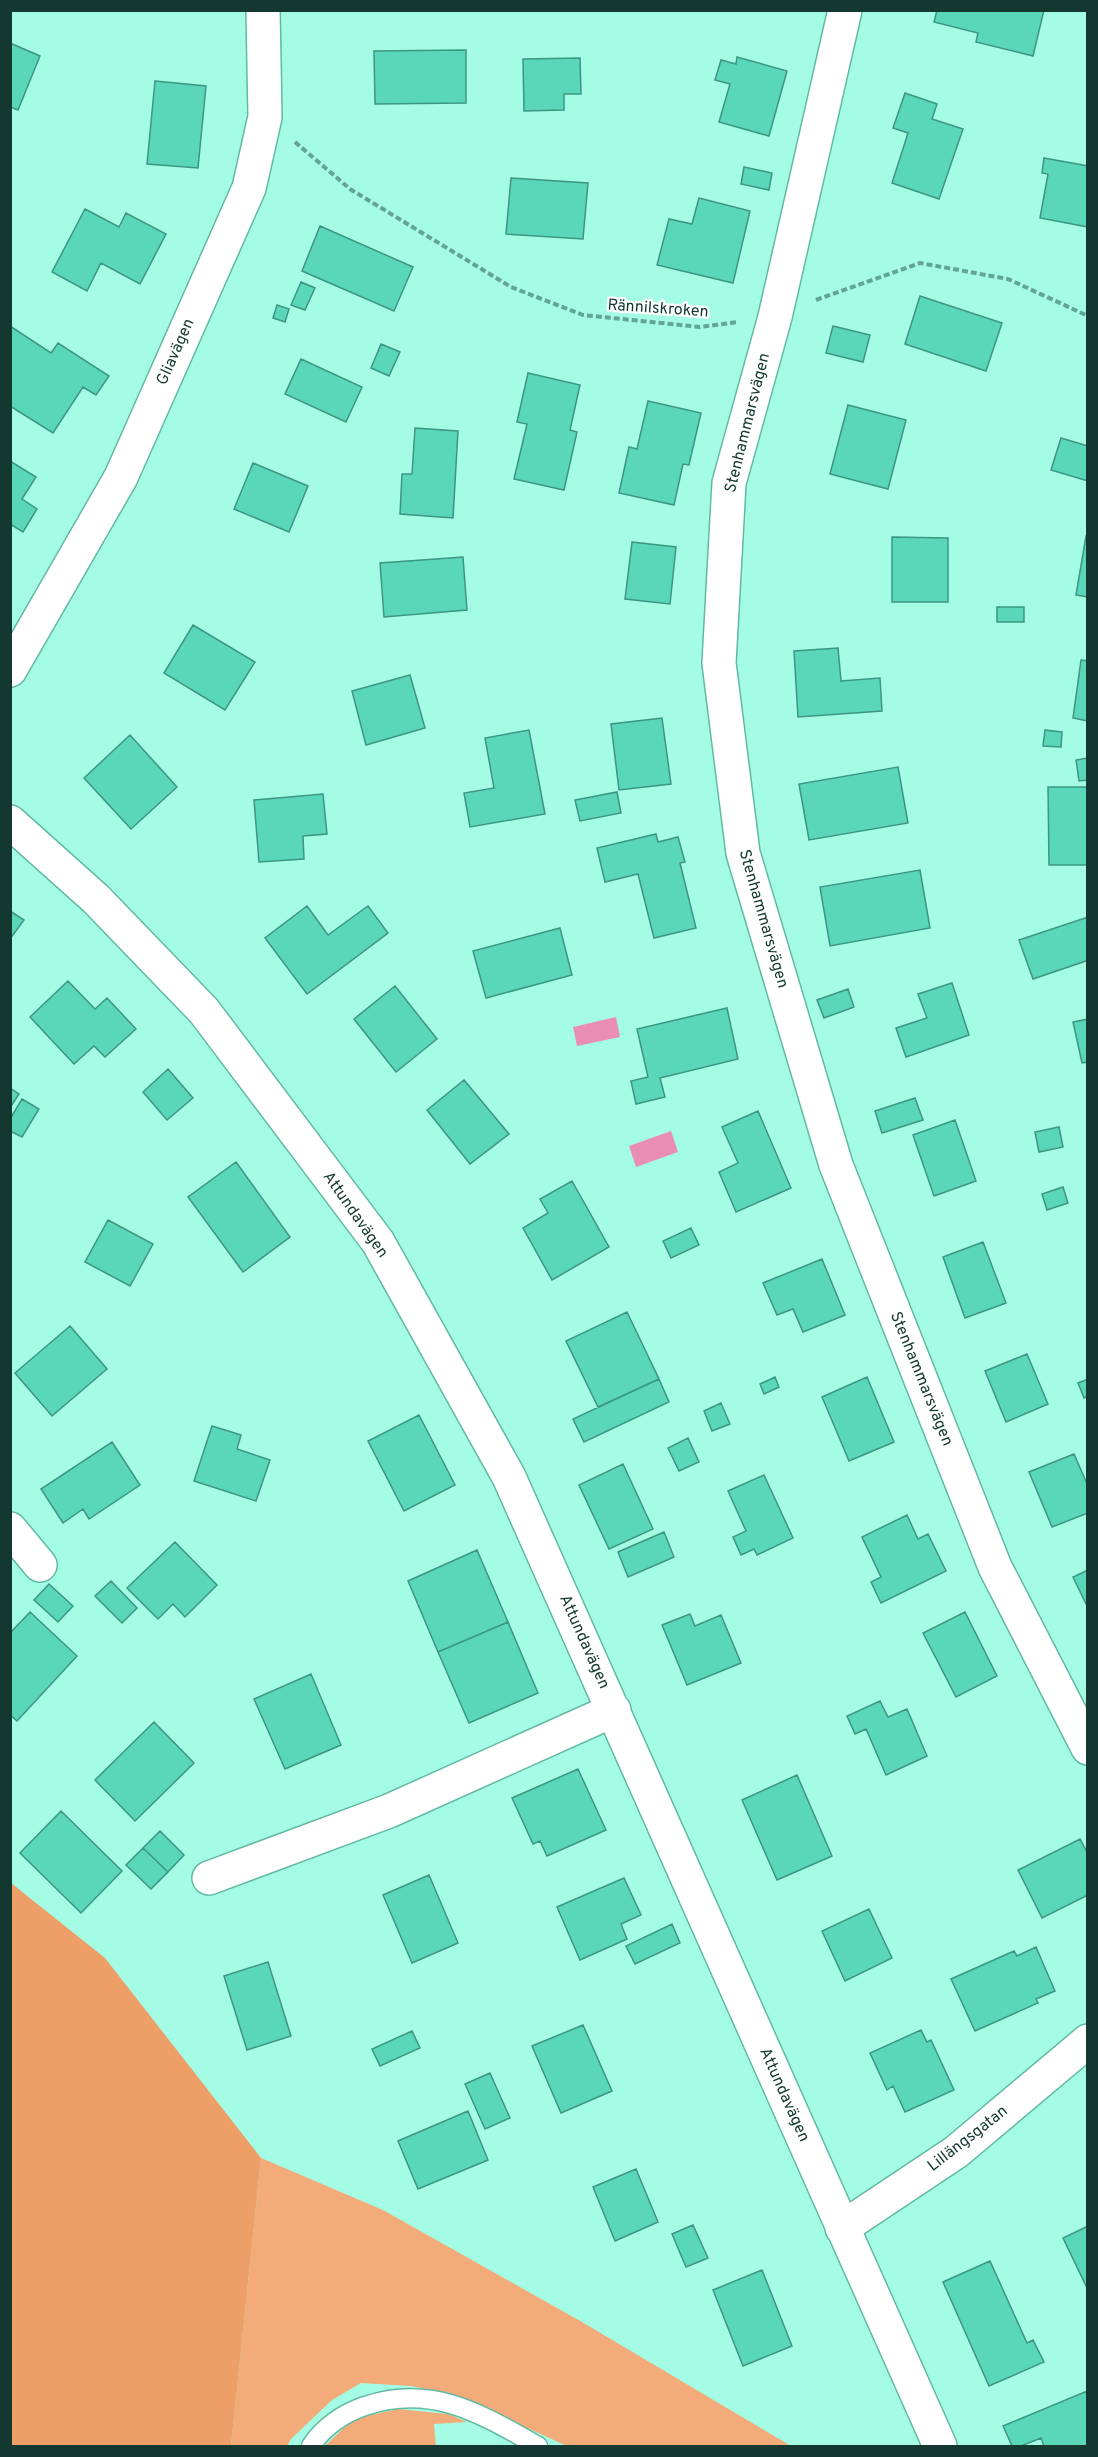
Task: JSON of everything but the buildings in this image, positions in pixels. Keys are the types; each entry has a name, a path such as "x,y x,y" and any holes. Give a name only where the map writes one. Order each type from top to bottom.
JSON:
{"street":[{"name":"Gliavägen","path":"10,670 121,477 249,188 265,117 263,10"},
{"name":"Stenhammarsvägen","path":"844,10 776,317 729,483 719,663 743,853 836,1166 995,1567 1088,1748"},
{"name":"Attundavägen","path":"10,822 96,899 204,1011 378,1242 509,1477 940,2446"},
{"path":"10,1529 40,1565"},
{"name":"Attundavägen","path":"209,1878 389,1811 614,1710"},
{"name":"Lillängsgatan","path":"842,2228 956,2152 1088,2041"}],"lane":[{"path":"311,2446 317,2436 349,2411 383,2399 421,2397 455,2405 500,2425 538,2446"}],"path":[{"name":"Rännilskroken","path":"265,117 350,189 511,287 584,315 700,327 776,317 837,291 920,263 1008,279 1088,316"}],"shaded area":[{"path":"616,1017 620,1037 577,1046 573,1027"},
{"path":"671,1131 678,1152 636,1167 629,1146"},
{"path":"11,1883 105,1958 261,2158 231,2446 11,2446"},
{"path":"261,2158 383,2210 582,2322 791,2446 567,2446 455,2395 411,2386 361,2383 332,2400 291,2439 287,2446 231,2446"},
{"path":"398,2409 448,2414 467,2422 434,2424 436,2446 325,2446 353,2419"}]}
